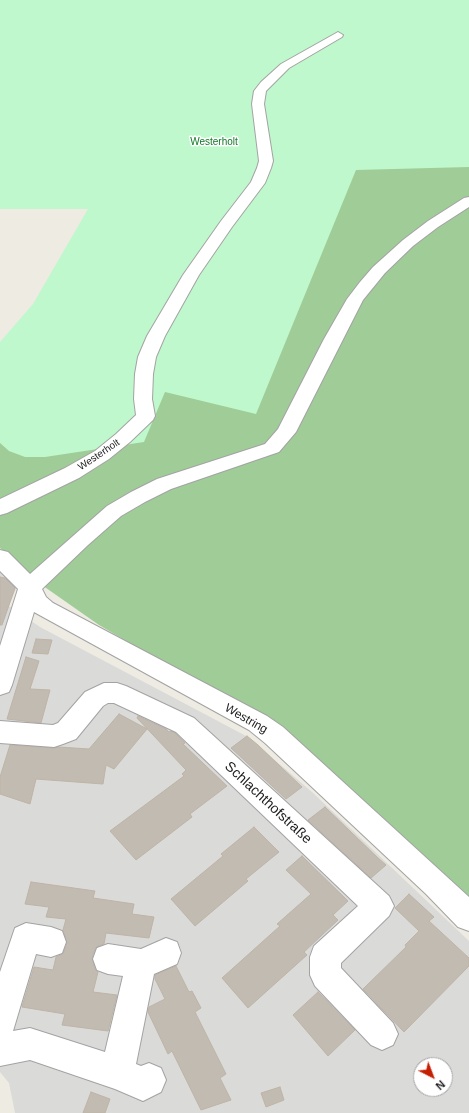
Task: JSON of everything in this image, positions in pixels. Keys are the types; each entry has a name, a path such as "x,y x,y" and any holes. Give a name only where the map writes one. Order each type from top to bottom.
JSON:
{"street":[{"name":"Westerholt","path":"0,508 65,477 102,455 123,438 146,416 143,399 144,374 147,357 156,336 191,275 226,224 258,183 264,168 266,161 258,104 260,91 265,84 285,66 338,34"},
{"path":"0,684 7,639 30,587 80,540 114,511 138,496 164,484 272,448 286,432 333,339 355,299 366,285 379,270 408,243 433,224 469,201"},
{"name":"Westring","path":"0,558 30,587 37,602 45,609 258,723 274,735 436,884 469,917"},
{"name":"Schlachthofstraße","path":"0,732 54,736 67,731 94,699 104,693 117,693 185,725 379,906 325,957 326,975 382,1034"},
{"path":"0,1023 26,938 51,942"},
{"path":"108,959 153,958 117,1073"},
{"path":"0,1050 30,1044 117,1073 143,1084 149,1080"}],"shaded area":[{"path":"0,567 18,584 9,606 40,627 248,737 312,792 469,941 469,1113 15,1113 9,1083 0,1072"}],"green space":[{"name":"Westerholt","path":"0,0 469,0 469,167 356,170 256,414 165,392 144,442 45,457 25,457 9,451 0,443 0,342 33,304 88,209 0,209"},
{"path":"469,166 469,899 261,720 99,625 29,576 0,548 0,440 162,389 354,168"}],"building":[{"path":"0,577 5,578 15,588 2,625 0,625"},
{"path":"36,639 52,640 48,654 32,653"},
{"path":"26,657 39,661 30,689 50,690 41,723 7,719"},
{"path":"119,714 147,729 114,769 106,765 103,784 36,779 30,804 0,794 0,777 10,745 89,749"},
{"path":"138,716 166,729 169,732 171,731 175,733 185,743 183,744 227,786 190,814 192,817 136,860 110,831 184,776 182,774 186,770 137,718"},
{"path":"247,736 302,787 286,799 231,748"},
{"path":"325,807 386,865 371,878 308,820"},
{"path":"254,827 279,852 246,879 248,881 195,926 171,899 223,856 221,854"},
{"path":"302,856 348,901 333,915 338,920 304,952 307,955 248,1008 222,978 280,926 277,924 311,894 286,870"},
{"path":"31,882 95,891 93,898 134,904 132,914 154,917 149,938 106,933 104,944 96,947 92,958 96,971 98,972 93,992 117,995 108,1031 62,1025 65,1014 22,1007 34,967 53,970 56,957 63,954 67,943 63,930 66,919 46,917 49,907 25,904"},
{"path":"409,894 434,917 429,921 469,958 469,966 404,1032 363,989 406,947 405,945 419,931 395,908"},
{"path":"176,966 189,992 192,991 201,1008 195,1012 226,1074 220,1078 231,1100 201,1110 172,1051 168,1054 148,1012 149,1007 165,999 155,979 155,975"},
{"path":"318,992 355,1030 328,1056 293,1015"},
{"path":"280,1087 284,1100 266,1107 261,1093"},
{"path":"91,1092 110,1099 105,1113 83,1113"}]}
